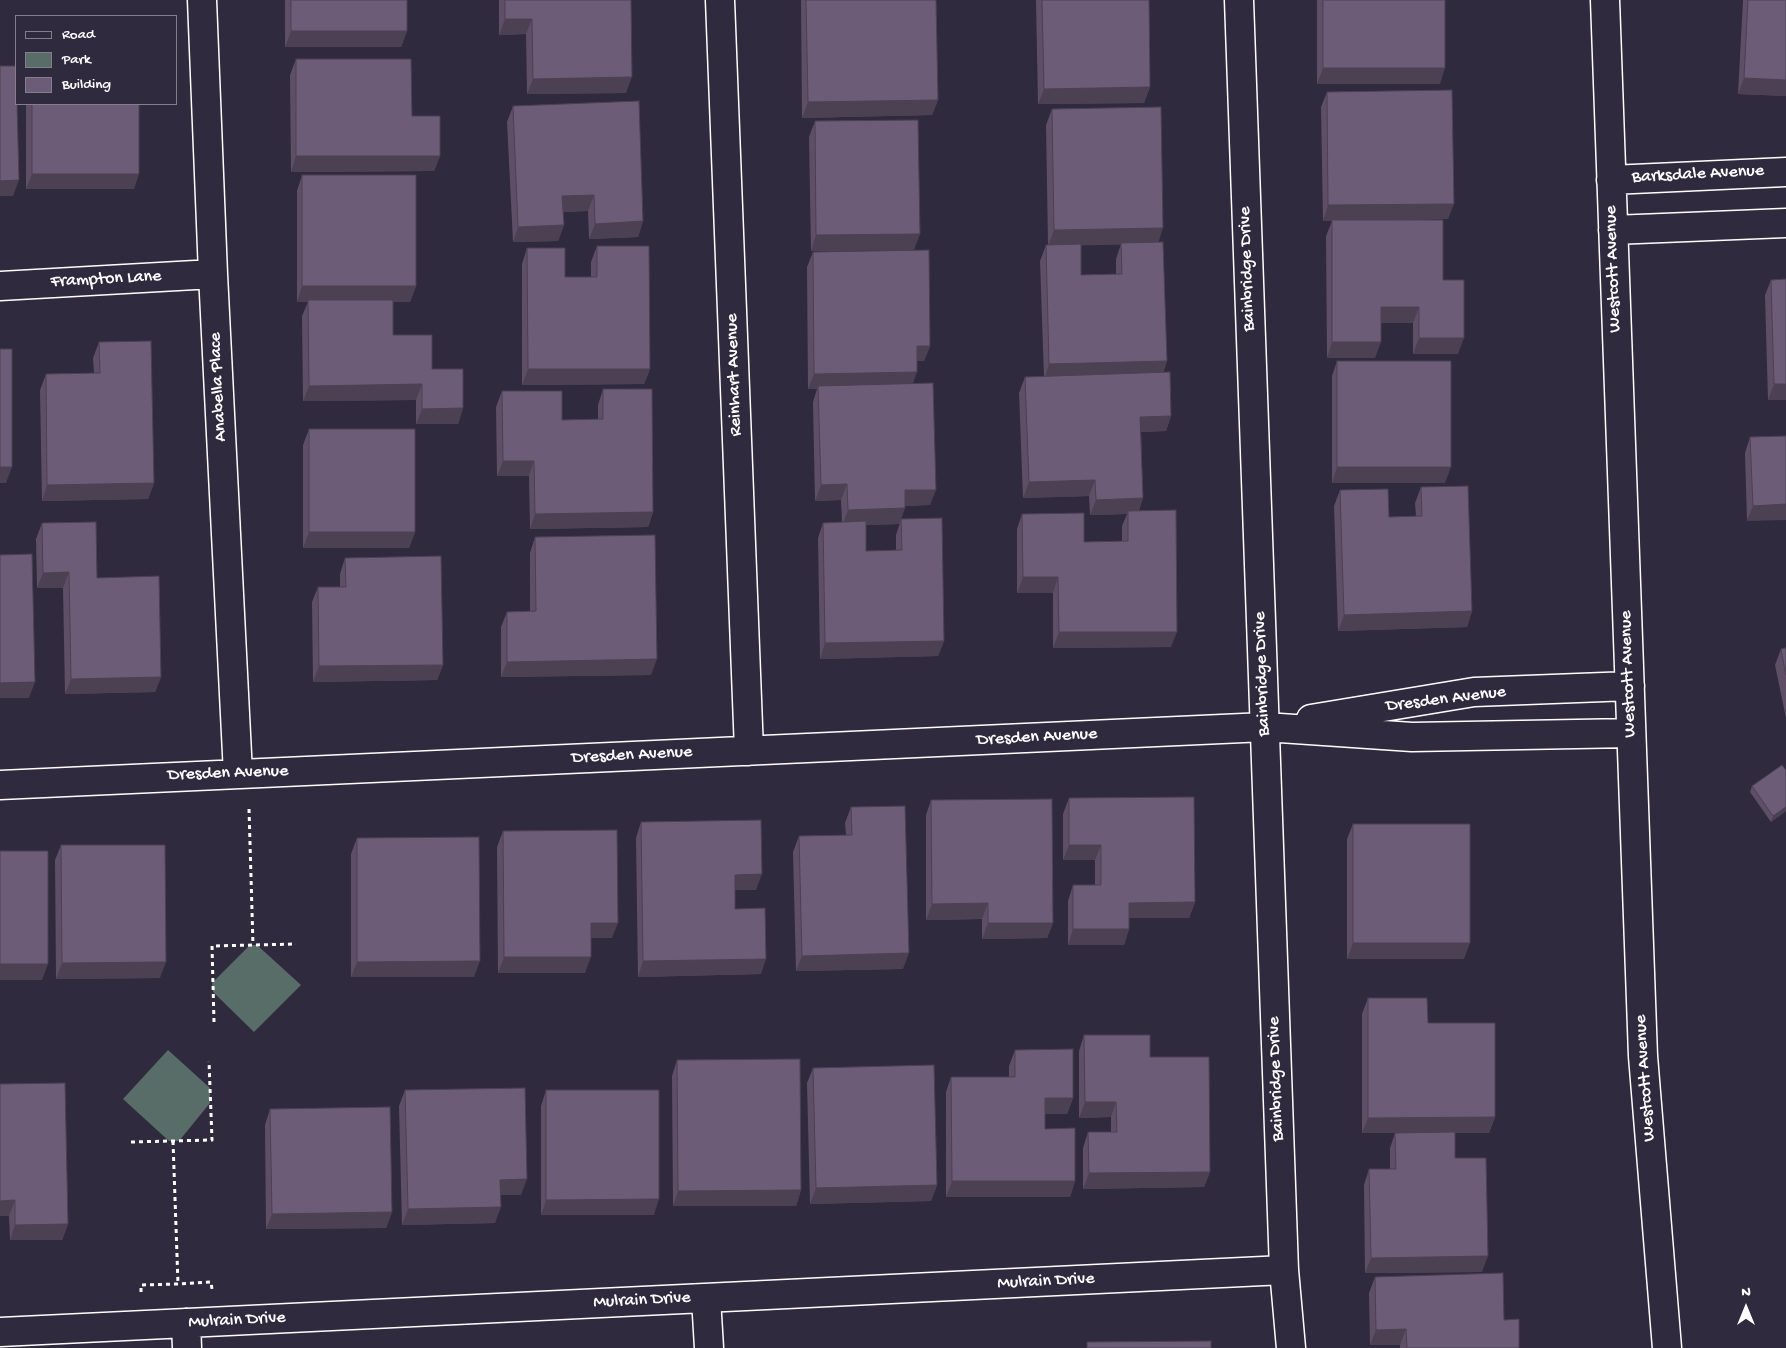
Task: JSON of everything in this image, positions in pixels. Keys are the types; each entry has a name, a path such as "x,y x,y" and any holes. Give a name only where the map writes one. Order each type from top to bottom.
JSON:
{"street":[{"name":"Anabella Place","path":"202,0 213,274 238,774"},
{"name":"Reinhart Avenue","path":"720,0 749,751"},
{"name":"Bainbridge Drive","path":"1239,0 1284,1270 1291,1348"},
{"name":"Westcott Avenue","path":"1604,0 1643,1056 1667,1347"},
{"name":"Barksdale Avenue","path":"1611,180 1786,172"},
{"path":"1613,230 1786,223"},
{"name":"Frampton Lane","path":"0,286 213,274"},
{"name":"Dresden Avenue","path":"1264,727 1474,692 1630,686"},
{"name":"Dresden Avenue","path":"0,784 1264,727 1412,737 1631,733"},
{"name":"Mulrain Drive","path":"0,1332 187,1336 706,1298 1284,1270"},
{"path":"706,1298 709,1348"}],"path":[{"path":"249,809 253,945"},
{"path":"214,1022 212,946 296,944"},
{"path":"131,1142 212,1140 209,1061"},
{"path":"173,1141 178,1284"}],"green space":[{"path":"250,945 257,945 301,985 254,1032 213,992 212,983"},
{"path":"168,1050 210,1088 210,1103 179,1141 169,1141 123,1099"}],"building":[{"path":"291,0 407,0 407,31 291,31"},
{"path":"505,0 631,0 632,77 533,79 532,19 505,19"},
{"path":"806,0 936,0 938,100 808,102"},
{"path":"1042,0 1149,0 1150,87 1044,89"},
{"path":"1323,0 1445,0 1445,68 1323,68"},
{"path":"1748,0 1786,0 1786,80 1744,78"},
{"path":"296,59 411,59 412,116 440,116 440,156 296,156"},
{"path":"0,66 15,66 19,180 0,181"},
{"path":"1452,90 1454,204 1328,205 1327,92"},
{"path":"639,101 643,221 595,224 594,195 562,196 564,225 518,227 513,106"},
{"path":"32,105 139,105 139,174 32,174"},
{"path":"1161,107 1163,228 1054,230 1052,109"},
{"path":"918,120 920,234 816,235 815,121"},
{"path":"302,175 416,175 416,286 302,286"},
{"path":"1332,220 1443,220 1443,280 1464,280 1464,338 1419,338 1419,307 1381,307 1381,342 1332,342"},
{"path":"1163,242 1167,361 1049,364 1046,245 1081,244 1081,275 1122,274 1121,243"},
{"path":"597,246 649,246 650,369 528,369 527,248 565,248 565,277 597,277"},
{"path":"929,250 930,346 917,346 917,372 814,374 813,252"},
{"path":"1786,279 1786,384 1774,384 1771,280"},
{"path":"308,300 393,300 393,335 432,335 432,369 463,369 463,408 422,409 422,384 309,386"},
{"path":"151,341 154,483 47,485 46,374 100,373 99,342"},
{"path":"0,349 12,349 12,467 0,467"},
{"path":"1337,361 1451,361 1451,467 1337,467"},
{"path":"1170,372 1171,416 1140,417 1143,498 1096,500 1095,480 1029,482 1025,377"},
{"path":"933,383 936,490 905,490 905,508 848,510 847,484 821,485 818,386"},
{"path":"603,389 652,389 653,512 535,514 534,461 503,461 502,391 562,391 562,420 603,419"},
{"path":"309,429 415,429 415,532 309,532"},
{"path":"1786,436 1786,504 1753,506 1750,437"},
{"path":"1468,486 1472,611 1344,615 1340,490 1388,489 1389,517 1422,516 1421,487"},
{"path":"1176,510 1177,632 1059,632 1058,577 1023,577 1022,514 1084,513 1084,542 1128,541 1128,511"},
{"path":"942,518 944,641 825,643 823,523 866,521 866,551 902,550 901,519"},
{"path":"96,522 97,578 159,576 161,677 71,679 69,572 43,573 42,523"},
{"path":"655,535 657,659 507,662 507,612 536,611 535,537"},
{"path":"32,554 35,682 0,683 0,555"},
{"path":"441,556 443,665 319,666 318,587 346,587 345,558"},
{"path":"1786,648 1786,675 1781,649"},
{"path":"1782,765 1786,770 1786,807 1773,816 1752,786"},
{"path":"1194,797 1195,902 1129,903 1129,929 1073,929 1073,885 1101,885 1101,845 1069,845 1069,798"},
{"path":"1052,799 1053,923 988,923 988,903 932,904 931,800"},
{"path":"905,806 909,953 802,956 799,836 852,835 851,807"},
{"path":"761,820 762,874 735,875 735,909 765,908 766,959 643,961 641,822"},
{"path":"1353,824 1470,824 1470,943 1353,943"},
{"path":"617,830 618,923 591,923 591,957 504,957 503,831"},
{"path":"479,837 480,961 357,962 357,838"},
{"path":"61,845 165,845 166,962 62,963"},
{"path":"0,851 48,851 48,964 0,964"},
{"path":"1368,998 1427,998 1428,1023 1495,1023 1495,1117 1368,1118"},
{"path":"1084,1035 1150,1035 1150,1057 1209,1057 1210,1172 1089,1173 1088,1132 1117,1132 1116,1102 1085,1102"},
{"path":"1073,1049 1073,1098 1045,1098 1045,1129 1075,1128 1075,1181 952,1181 951,1077 1015,1077 1015,1050"},
{"path":"800,1059 801,1190 678,1191 677,1060"},
{"path":"934,1065 937,1185 816,1188 813,1068"},
{"path":"65,1083 68,1224 15,1225 15,1200 0,1201 0,1084"},
{"path":"525,1088 527,1179 500,1180 501,1207 408,1209 405,1090"},
{"path":"546,1090 659,1090 659,1199 546,1200"},
{"path":"390,1107 392,1212 272,1214 270,1109"},
{"path":"1455,1132 1455,1158 1486,1158 1488,1256 1371,1258 1369,1169 1396,1169 1395,1133"},
{"path":"1503,1273 1504,1320 1519,1319 1519,1348 1407,1348 1406,1329 1376,1330 1375,1277"},
{"path":"1211,1341 1211,1348 1087,1348 1087,1342"}]}
